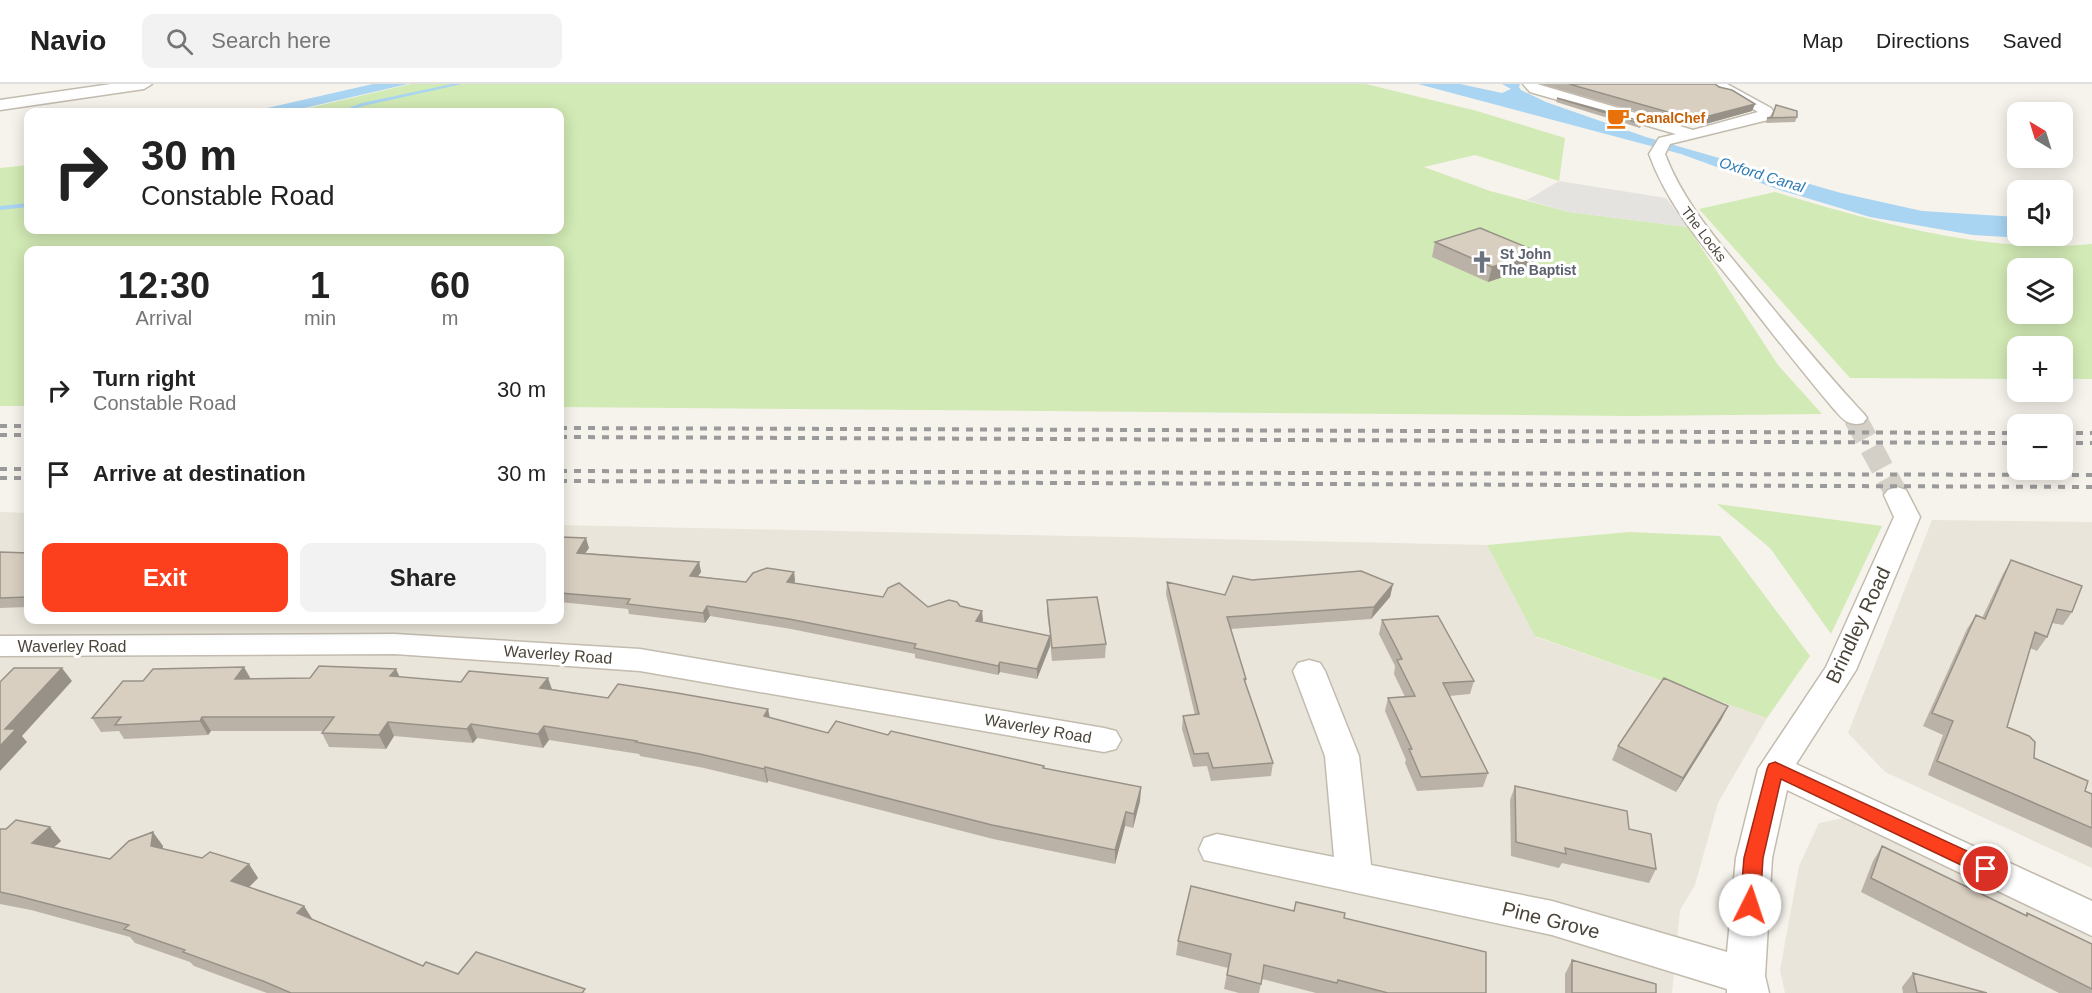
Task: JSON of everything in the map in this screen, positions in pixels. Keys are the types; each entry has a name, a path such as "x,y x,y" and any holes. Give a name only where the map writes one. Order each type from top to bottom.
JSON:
{"street":[{"path":"0,105 144,84"},
{"path":"1529,84 1535,89 1689,133"},
{"name":"The Locks","path":"1717,84 1766,111 1764,117 1689,133 1661,147 1660,165 1688,218 1817,377 1855,418"},
{"name":"Brindley Road","path":"1747,984 1754,858 1775,769 1840,670 1906,517 1898,495"},
{"name":"Waverley Road","path":"2,648 395,644 640,660 1104,740"},
{"path":"1310,670 1342,756 1354,877"},
{"path":"1775,769 2092,919"},
{"name":"Pine Grove","path":"1217,849 1552,918 1747,984"}],"shaded area":[{"path":"1559,181 1666,198 1688,227 1569,212 1527,200"},
{"path":"0,512 24,513 24,624 564,624 564,525 1487,545 1536,637 1767,718 1718,803 1695,885 1680,910 1672,993 0,993"},
{"path":"1932,520 2092,522 2092,868 1885,772 1848,733"},
{"path":"1859,815 2092,924 2092,993 1785,993 1780,970 1799,866 1819,823"}],"green space":[{"path":"411,84 1366,84 1477,111 1565,138 1559,181 1475,155 1424,167 1490,191 1569,212 1688,227 1778,365 1822,414 1632,416 564,407 564,246 24,246 24,406 0,406 0,168 24,165 24,234 564,234 564,108 308,108"},
{"path":"1775,192 1892,224 1972,240 2007,244 2007,246 2092,244 2092,379 2073,379 2073,336 2007,336 2007,379 1850,378 1699,209"},
{"path":"1717,504 1882,526 1831,634 1770,548"},
{"path":"1629,532 1720,536 1810,656 1767,718 1535,636 1487,545"}],"water":[{"path":"373,84 408,84 304,108 268,108"},
{"name":"Oxford Canal","path":"1418,84 1460,84 1502,93 1511,89 1502,84 1520,84 1521,90 1546,102 1646,137 1841,193 1922,211 2007,216 2007,237 1973,235 1870,217 1780,190 1681,154"}],"building":[{"path":"1569,84 1715,84 1732,90 1755,104 1705,117 1689,118"},
{"path":"1557,98 1641,121 1642,124"},
{"path":"1776,105 1797,111 1797,117 1767,118 1772,117"},
{"path":"1480,228 1538,252 1492,267 1435,242"},
{"path":"564,537 586,538 577,553 699,562 690,576 746,582 753,573 767,568 794,572 787,582 883,597 888,588 899,583 928,607 949,600 957,602 960,606 982,611 976,621 1050,636 1037,669 1000,662 998,666 914,648 916,644 789,619 707,606 703,613 627,604 630,599 564,593"},
{"path":"0,552 24,553 24,597 0,598"},
{"path":"2011,560 2082,586 2072,612 2057,609 2047,637 2035,632 2007,727 2029,736 2035,742 2034,758 2088,781 2085,791 2092,794 2092,828 1937,761 1953,721 1932,713 1976,615 1985,619"},
{"path":"1361,571 1393,584 1374,607 1227,617 1246,679 1244,679 1273,763 1213,768 1208,753 1194,754 1183,716 1199,714 1167,582 1225,595 1233,576 1252,580"},
{"path":"1097,597 1106,644 1052,648 1047,600"},
{"path":"1438,616 1474,681 1443,683 1488,773 1421,777 1409,749 1412,749 1388,698 1415,696 1397,660 1402,659 1382,620"},
{"path":"319,666 396,669 390,676 461,682 469,671 548,678 540,688 608,698 618,684 768,709 764,716 828,733 836,721 888,735 891,731 1044,766 1043,768 1141,787 1134,814 1126,812 1115,850 992,825 765,767 764,769 637,741 544,726 538,734 471,724 467,729 388,722 379,735 322,733 334,717 202,717 200,721 115,725 121,717 92,718 123,681 143,681 153,669 244,667 235,679 310,678"},
{"path":"14,668 62,668 5,729 16,729 0,746 0,682"},
{"path":"1664,678 1728,706 1683,778 1618,746"},
{"path":"1515,786 1627,811 1629,829 1651,834 1656,869 1565,848 1566,854 1516,842"},
{"path":"16,820 50,827 32,843 110,859 129,841 153,832 151,846 202,858 210,852 249,864 231,881 304,906 297,913 423,966 426,962 458,974 476,952 585,989 582,993 291,993 183,952 185,950 124,929 129,925 0,892 0,829 6,829"},
{"path":"1882,846 2027,916 2027,913 2092,944 2092,989 1871,878"},
{"path":"1191,886 1294,911 1296,902 1345,913 1344,918 1486,952 1486,993 1388,993 1264,965 1261,984 1227,975 1231,954 1178,941"},
{"path":"1572,960 1656,984 1656,993 1572,993"},
{"path":"1913,973 1987,993 1917,993"}],"waterway":[{"path":"353,108 459,84"},
{"path":"0,208 24,205"}],"tunnel":[{"path":"1855,418 1897,495"}],"railway":[{"path":"0,426 24,426"},
{"path":"564,428 2007,433"},
{"path":"2073,433 2092,433"},
{"path":"0,435 24,435"},
{"path":"564,437 2007,443"},
{"path":"2073,443 2092,443"},
{"path":"0,469 24,469"},
{"path":"564,471 2092,475"},
{"path":"0,478 24,478"},
{"path":"564,481 2092,487"}],"place":[{"name":"CanalChef","path":"1618,118"},
{"name":"St John The Baptist","path":"1482,262"}],"route":[{"path":"1750,905 1754,858 1775,769 1986,869"}]}
